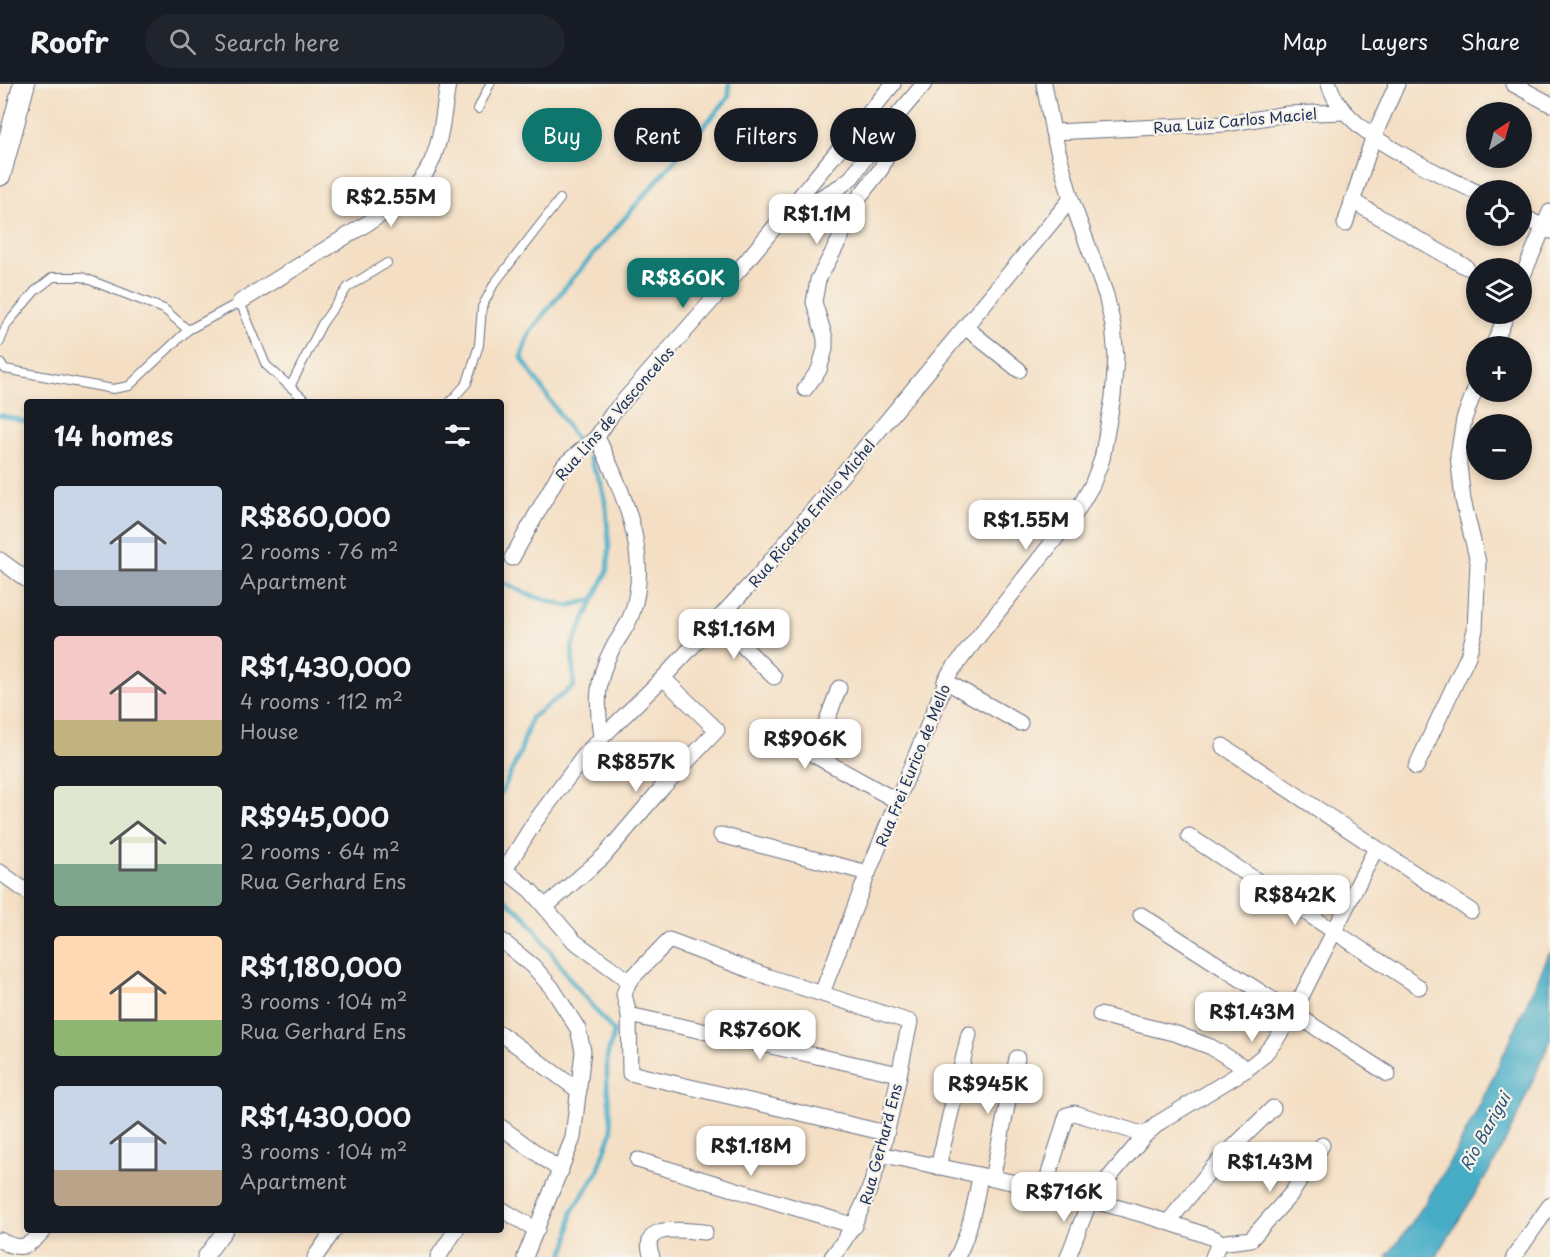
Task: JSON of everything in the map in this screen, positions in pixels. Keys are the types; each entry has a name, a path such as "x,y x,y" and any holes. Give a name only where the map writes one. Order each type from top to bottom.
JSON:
{"main road":[{"path":"0,176 24,84"}],"street":[{"path":"240,302 392,208 414,189 425,177 433,162 448,84"},
{"name":"Rua Lins de Vasconcelos","path":"512,558 564,465 597,437 612,414 718,295 893,84"},
{"path":"903,108 924,84"},
{"name":"Rua Frei Eurico de Mello","path":"822,993 945,681 955,665 1077,511 1092,485 1102,459 1114,387 1116,357 1113,326 1100,278 1071,199 1053,132 1044,84"},
{"path":"1329,84 1336,102 1344,112 1373,138 1466,187"},
{"path":"1345,224 1373,138 1397,84"},
{"path":"1512,84 1550,104"},
{"name":"Rua Luiz Carlos Maciel","path":"1053,132 1225,124 1287,114 1344,112"},
{"path":"780,220 846,182 863,162"},
{"path":"805,389 819,370 825,349 825,338 814,302 818,280 841,237 853,205 884,162"},
{"name":"Rua Ricardo Emílio Michel","path":"504,871 577,763 663,678 786,544 1071,199"},
{"path":"1352,201 1466,267"},
{"path":"1532,258 1547,229 1550,212"},
{"path":"1532,222 1547,229"},
{"path":"965,327 1019,370"},
{"path":"1416,767 1468,656 1475,630 1478,562 1463,500 1458,456 1464,419 1470,402"},
{"path":"597,437 627,505 638,564 638,585 632,613 606,663 598,688 597,702 601,738"},
{"path":"0,560 24,578"},
{"path":"717,620 774,677"},
{"path":"545,907 603,857 660,790 717,730 663,678"},
{"path":"945,681 1020,723"},
{"path":"839,688 813,755 897,801"},
{"path":"1223,746 1471,911"},
{"path":"721,835 868,873"},
{"path":"1189,836 1419,987"},
{"path":"1068,1257 1090,1200 1145,1135 1160,1122 1247,1069 1263,1056 1276,1040 1293,1013 1376,848"},
{"path":"0,872 24,890"},
{"path":"504,874 531,891 573,941 629,981"},
{"path":"1141,915 1388,1074"},
{"path":"822,993 769,977 669,940 629,981 624,993 629,1015 630,1073 886,1133"},
{"path":"504,942 548,982 580,1035 583,1051 573,1138 525,1257"},
{"name":"Rua Gerhard Ens","path":"822,993 910,1022 886,1133 865,1204 855,1226 832,1257"},
{"path":"629,1015 899,1074"},
{"path":"1100,1015 1177,1034 1203,1044 1247,1069"},
{"path":"938,1167 969,1034"},
{"path":"504,1036 579,1091"},
{"path":"957,1257 968,1235 986,1178 1017,1058"},
{"path":"1169,1221 1213,1167 1273,1108"},
{"path":"1044,1190 1067,1115 1075,1113 1145,1135"},
{"path":"504,1129 561,1171"},
{"path":"880,1154 1090,1200 1169,1221 1216,1239 1216,1250 1251,1239 1292,1193 1322,1145"},
{"path":"638,1160 855,1226"},
{"path":"1514,1257 1550,1205"},
{"path":"504,1211 537,1230"},
{"path":"652,1257 649,1243 651,1235 658,1231 705,1232"},
{"path":"0,1240 20,1247 29,1244 41,1233"},
{"path":"204,1257 223,1233"},
{"path":"315,1257 332,1233"},
{"path":"438,1257 454,1233"}],"lane":[{"path":"478,109 490,84"},
{"path":"453,399 467,383 478,345 482,307 494,284 560,199"},
{"path":"290,387 322,324 348,287 387,263"},
{"path":"0,342 7,324 35,291 53,278 82,277 164,309 188,330"},
{"path":"0,363 5,369 113,389 129,386 188,330 240,302 266,365 304,399"}],"water":[{"name":"Rio Barigui","path":"1550,952 1550,1041 1514,1124 1493,1165 1436,1257 1386,1257 1436,1186 1457,1148"}],"waterway":[{"path":"578,442 521,357 530,332 567,285 729,97 729,84"},
{"path":"0,415 24,421"},
{"path":"504,788 520,753 531,718 574,686 572,646 608,569 606,507 602,486 589,458"},
{"path":"504,583 529,595 568,606 594,599"},
{"path":"504,899 527,918 570,979 614,1032 607,1057 607,1084 612,1131 597,1173 572,1211 568,1243 561,1257"}]}
